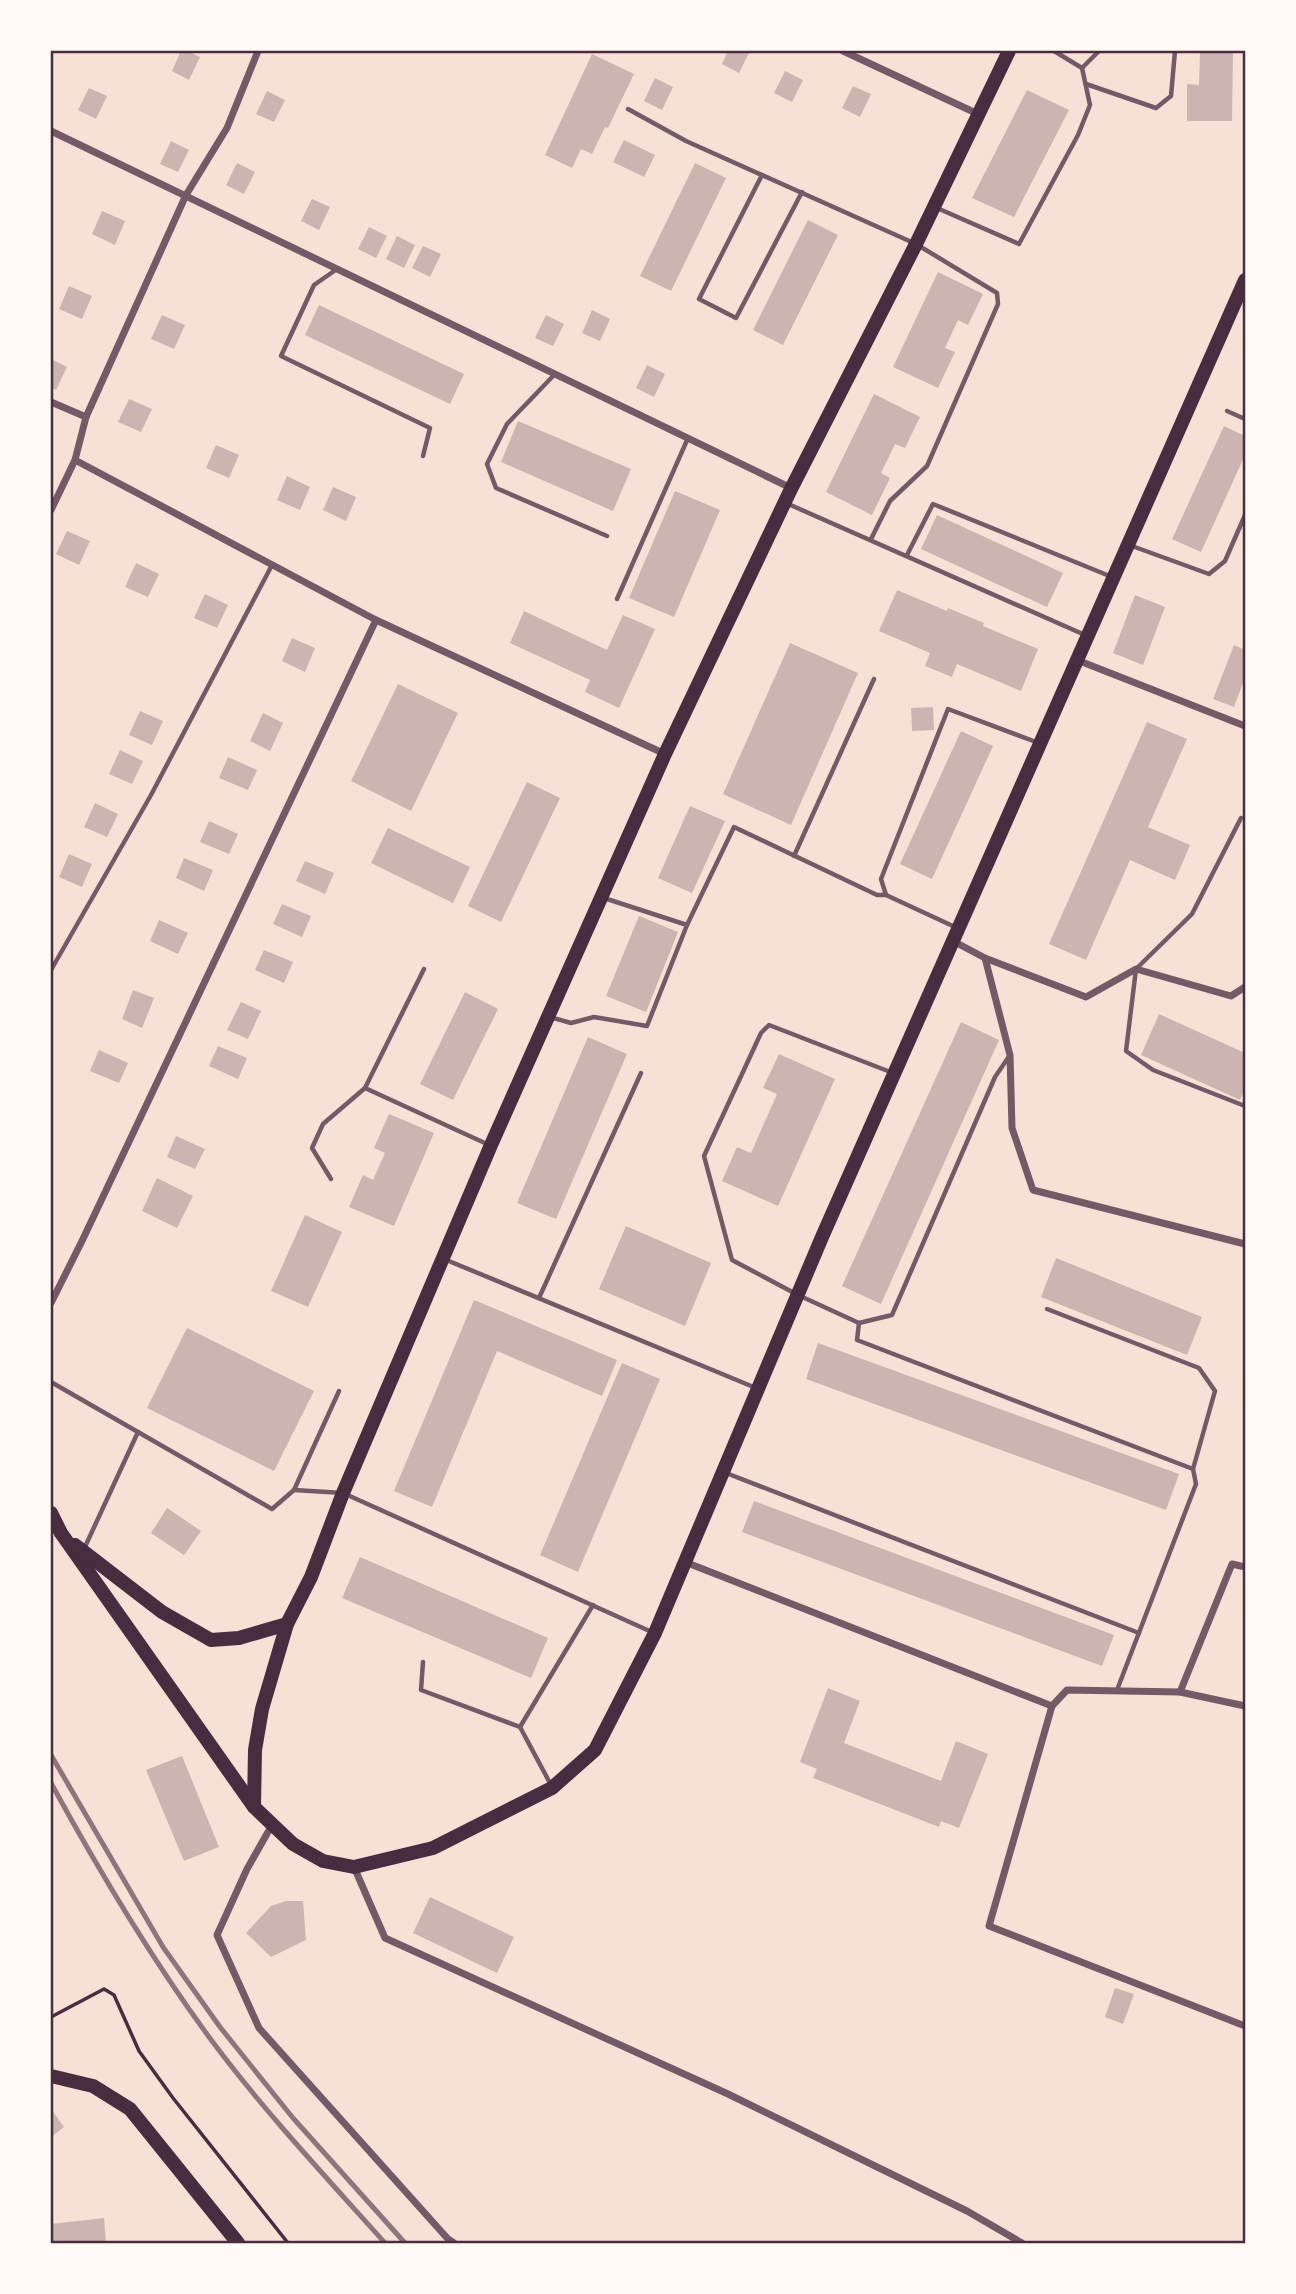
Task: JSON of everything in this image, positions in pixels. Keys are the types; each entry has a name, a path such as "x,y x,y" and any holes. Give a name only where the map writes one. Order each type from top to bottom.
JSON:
{"main road":[{"path":"254,1807 255,1750 262,1709 287,1623 311,1577 343,1493 491,1145 665,754 788,495 1009,51"},
{"path":"51,1513 61,1533 254,1807 293,1844 323,1861 354,1867 433,1848 552,1788 596,1750 654,1633 894,1073 1245,280"},
{"path":"61,1533 162,1612 211,1640 239,1638 287,1623"},
{"path":"51,2076 93,2085 130,2109 238,2243"}],"street":[{"path":"51,510 75,460 86,417 186,195 227,128 258,51"},
{"path":"843,51 978,114"},
{"path":"51,131 689,438 788,495"},
{"path":"51,402 86,417"},
{"path":"75,460 376,620 665,754"},
{"path":"51,1303 376,620"},
{"path":"1077,660 1245,726"},
{"path":"956,935 985,958 1086,997 1136,970 1231,996 1245,987"},
{"path":"985,958 1010,1055 1012,1128 1033,1190 1245,1244"},
{"path":"684,1562 1052,1706"},
{"path":"1180,1692 1232,1564 1245,1567"},
{"path":"1245,1706 1180,1692 1067,1690 1052,1706 989,1926 1245,2026"},
{"path":"272,1825 247,1869 217,1935 259,2028 454,2243"},
{"path":"354,1867 385,1937 728,2094 967,2211 1022,2243"}],"lane":[{"path":"933,206 1019,244 1078,135 1090,105 1082,68 1054,51"},
{"path":"1082,68 1099,51"},
{"path":"1086,84 1156,108 1171,96 1175,51"},
{"path":"628,108 686,141 915,244 997,293 998,304 927,466 890,501 871,539"},
{"path":"762,175 699,299 736,318 802,192"},
{"path":"337,268 314,285 281,356 430,428 423,456"},
{"path":"555,373 507,424 488,464 496,488 607,536"},
{"path":"1227,411 1245,419"},
{"path":"617,599 689,438"},
{"path":"788,495 871,539 1088,636"},
{"path":"906,555 933,504 1113,578"},
{"path":"1128,544 1209,574 1225,561 1245,515"},
{"path":"51,971 151,795 272,565"},
{"path":"794,856 874,679"},
{"path":"886,895 881,878 948,709 1040,743"},
{"path":"1241,818 1192,914 1136,970 1126,1051 1153,1070 1245,1106"},
{"path":"548,1017 571,1023 594,1017 647,1026 687,925 734,827 877,895 886,895 956,935"},
{"path":"600,897 687,925"},
{"path":"331,1179 312,1148 323,1124 365,1088 424,969"},
{"path":"894,1073 769,1025 761,1033 704,1156 732,1260 798,1296 859,1322 892,1315 995,1077 1010,1055"},
{"path":"539,1298 642,1073"},
{"path":"365,1088 491,1145"},
{"path":"443,1259 758,1389"},
{"path":"1047,1309 1199,1368 1215,1391 1193,1469 1196,1484 1117,1691"},
{"path":"859,1322 857,1340 1193,1469"},
{"path":"51,1382 272,1509 294,1490 339,1391"},
{"path":"83,1551 138,1432"},
{"path":"723,1472 1139,1633"},
{"path":"294,1490 343,1493 654,1633"},
{"path":"520,1727 593,1605"},
{"path":"423,1662 421,1690 520,1727 552,1788"}],"path":[{"path":"51,2017 104,1989 114,1994 139,2051 288,2243"}],"building":[{"path":"181,51 200,57 189,80 172,71"},
{"path":"728,51 750,51 739,73 722,64"},
{"path":"1188,51 1233,51 1232,121 1187,121 1187,84 1199,85 1200,53"},
{"path":"592,54 634,74 592,154 581,149 572,168 545,155"},
{"path":"785,71 803,80 792,102 774,93"},
{"path":"655,78 673,87 662,110 644,101"},
{"path":"853,86 871,94 860,117 842,108"},
{"path":"89,88 107,96 96,119 78,110"},
{"path":"1027,90 1069,110 1014,217 972,198"},
{"path":"267,91 285,100 274,122 256,114"},
{"path":"624,140 655,155 644,177 613,162"},
{"path":"171,141 189,150 178,172 160,164"},
{"path":"237,163 255,172 244,194 226,185"},
{"path":"695,163 726,178 671,291 640,276"},
{"path":"312,199 330,207 319,230 301,221"},
{"path":"102,211 125,221 115,245 92,234"},
{"path":"808,220 838,235 783,345 753,330"},
{"path":"369,227 387,236 376,258 358,249"},
{"path":"397,236 415,245 404,268 386,259"},
{"path":"423,246 441,254 430,277 412,268"},
{"path":"938,272 983,294 968,325 958,320 945,348 955,352 938,388 893,367"},
{"path":"69,286 92,296 82,319 59,309"},
{"path":"319,305 464,374 450,404 305,335"},
{"path":"592,310 610,319 600,341 582,333"},
{"path":"162,315 185,325 174,349 151,339"},
{"path":"546,315 564,324 553,346 535,338"},
{"path":"51,359 67,367 56,390 51,387"},
{"path":"647,365 665,374 654,397 636,388"},
{"path":"874,394 920,417 905,448 895,444 881,473 890,478 872,515 826,492"},
{"path":"129,399 152,409 141,432 118,422"},
{"path":"518,421 631,469 613,511 501,462"},
{"path":"1224,426 1245,436 1245,455 1201,552 1172,539"},
{"path":"216,445 239,455 229,478 206,468"},
{"path":"287,476 310,487 300,510 277,500"},
{"path":"333,487 356,497 346,521 323,510"},
{"path":"675,491 720,510 674,617 629,598"},
{"path":"937,515 1063,573 1047,607 921,549"},
{"path":"67,531 90,541 79,565 56,554"},
{"path":"136,563 159,574 148,597 125,587"},
{"path":"897,590 984,623 983,626 1038,649 1021,691 957,664 952,677 925,666 930,653 879,631"},
{"path":"205,594 228,605 217,628 194,618"},
{"path":"1135,595 1165,607 1143,665 1113,653"},
{"path":"524,611 607,650 623,615 655,629 619,708 585,692 590,680 510,643"},
{"path":"292,638 315,648 305,672 282,661"},
{"path":"790,643 858,673 791,825 723,794"},
{"path":"1234,645 1245,650 1245,677 1234,707 1213,699"},
{"path":"398,684 458,713 411,811 351,781"},
{"path":"933,707 934,730 912,731 911,708"},
{"path":"140,711 163,721 152,745 129,735"},
{"path":"263,713 283,723 270,751 250,741"},
{"path":"1147,722 1187,739 1148,827 1190,845 1175,880 1130,860 1086,960 1049,944"},
{"path":"961,731 993,746 932,879 900,864"},
{"path":"120,750 143,761 132,784 109,774"},
{"path":"228,757 257,770 248,790 219,778"},
{"path":"527,782 560,798 501,922 468,906"},
{"path":"95,803 118,814 107,837 84,827"},
{"path":"690,806 725,821 692,893 658,878"},
{"path":"209,821 238,834 229,854 200,842"},
{"path":"388,828 470,867 453,903 371,863"},
{"path":"69,854 92,864 82,887 59,877"},
{"path":"184,858 213,870 204,891 176,878"},
{"path":"305,861 334,873 325,894 296,881"},
{"path":"282,904 311,916 302,937 273,924"},
{"path":"639,916 678,932 646,1012 606,996"},
{"path":"159,920 188,933 178,954 150,941"},
{"path":"264,950 293,962 284,983 255,970"},
{"path":"133,990 154,998 142,1028 122,1019"},
{"path":"465,992 498,1009 453,1100 420,1084"},
{"path":"241,1002 261,1011 248,1039 227,1030"},
{"path":"1159,1014 1245,1053 1245,1089 1240,1100 1141,1055"},
{"path":"961,1022 999,1040 881,1304 842,1286"},
{"path":"588,1037 627,1054 556,1219 517,1203"},
{"path":"218,1046 247,1058 238,1079 209,1066"},
{"path":"99,1050 128,1063 119,1083 90,1071"},
{"path":"779,1054 835,1079 778,1206 722,1181 737,1147 751,1153 777,1094 763,1088"},
{"path":"389,1114 434,1133 394,1226 349,1207 363,1175 373,1180 385,1153 374,1148"},
{"path":"176,1136 205,1149 195,1169 167,1157"},
{"path":"157,1178 193,1196 177,1228 142,1211"},
{"path":"305,1215 342,1232 308,1307 271,1291"},
{"path":"626,1226 711,1263 685,1326 599,1289"},
{"path":"1056,1258 1202,1317 1187,1355 1041,1297"},
{"path":"474,1300 617,1360 602,1396 497,1351 432,1507 394,1491"},
{"path":"187,1328 314,1391 274,1471 147,1408"},
{"path":"818,1343 1179,1474 1166,1510 806,1379"},
{"path":"622,1363 660,1379 578,1572 540,1555"},
{"path":"754,1501 1114,1635 1102,1666 742,1532"},
{"path":"167,1508 201,1531 184,1555 151,1533"},
{"path":"360,1557 548,1638 531,1678 342,1598"},
{"path":"828,1688 860,1701 844,1743 941,1781 956,1741 988,1754 959,1828 941,1821 939,1827 813,1778 817,1769 800,1762"},
{"path":"182,1756 219,1847 184,1861 146,1770"},
{"path":"430,1897 514,1937 497,1973 413,1933"},
{"path":"286,1901 303,1901 306,1940 271,1957 246,1933 271,1906"},
{"path":"1115,1988 1134,1994 1123,2024 1105,2017"},
{"path":"51,2109 64,2127 51,2137"},
{"path":"104,2218 106,2243 51,2243 51,2224"}],"railway":[{"path":"51,1755 163,1947 220,2027 293,2118 405,2243"},
{"path":"51,1783 127,1915 212,2041 274,2119 385,2243"}]}
